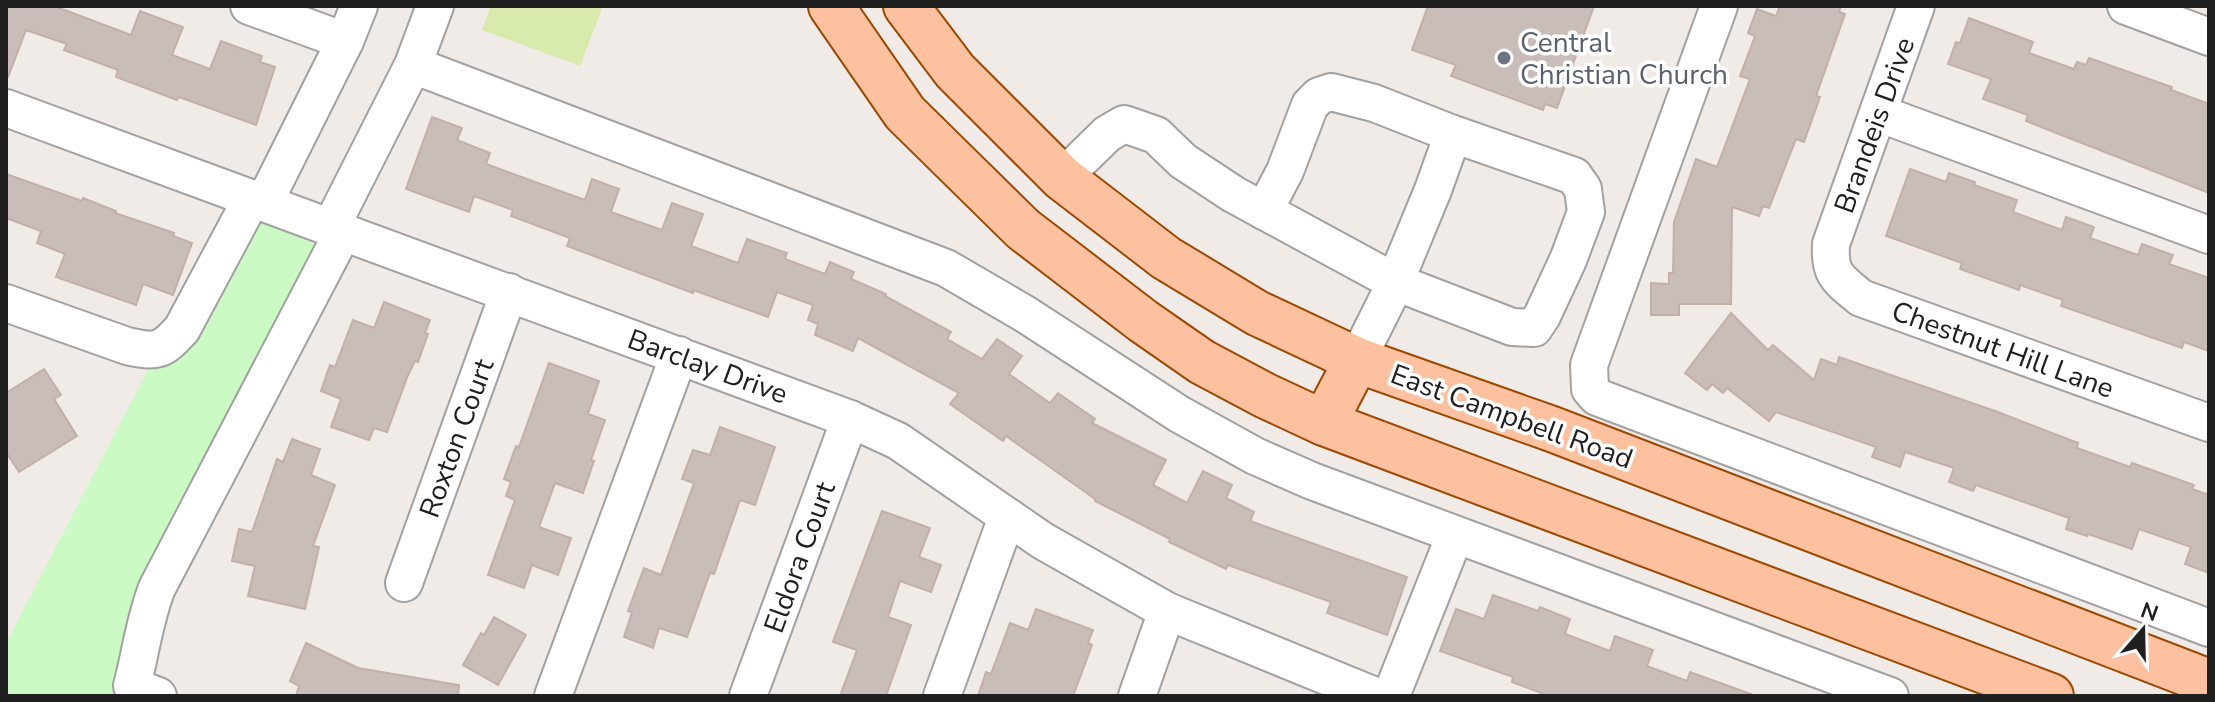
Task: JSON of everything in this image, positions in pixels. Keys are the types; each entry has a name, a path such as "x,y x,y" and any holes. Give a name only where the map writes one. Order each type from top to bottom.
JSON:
{"main road":[{"path":"831,6 905,113 1023,229 1143,321 1201,361 1324,423 2051,696"},
{"name":"East Campbell Road","path":"906,6 955,71 1062,178 1166,258 1244,305 1357,360 1552,429 2209,682"},
{"path":"1324,423 1357,360"}],"street":[{"path":"249,6 345,41"},
{"path":"6,303 127,346 146,350 166,347 182,329 258,200 345,41 359,6"},
{"path":"138,693 146,616 157,588 337,230 413,65 435,6"},
{"path":"1719,6 1589,365 1590,389 1597,397 2209,628"},
{"name":"Brandeis Drive","path":"1831,244 1916,6"},
{"path":"2126,6 2209,37"},
{"path":"413,65 946,268 1025,314 1179,414 1255,456 1312,481 1890,696"},
{"path":"1062,178 1107,134 1124,124 1156,135 1183,161 1233,194 1264,211 1395,282 1512,327 1534,328 1542,316 1586,212 1583,189 1574,176 1374,103 1331,92 1319,96 1310,105 1285,171 1264,211"},
{"name":"Barclay Drive","path":"6,108 850,419 898,441 1043,541 1167,611 1333,688 1375,696"},
{"path":"1878,113 2209,235"},
{"path":"1357,360 1395,282 1453,134"},
{"name":"Chestnut Hill Lane","path":"1831,244 1830,262 1838,279 1861,298 2209,423"},
{"name":"Roxton Court","path":"404,583 509,292"},
{"path":"553,696 679,355"},
{"name":"Eldora Court","path":"748,696 850,419"},
{"path":"942,696 1007,517"},
{"path":"1391,696 1455,535"},
{"path":"1137,696 1167,611"}],"green space":[{"path":"491,6 603,6 580,66 482,30"},
{"path":"234,204 350,248 115,696 6,696 6,643"}],"building":[{"path":"6,6 54,6 131,35 140,11 183,27 172,55 210,69 221,41 262,56 260,62 275,67 256,125 116,77 118,70 64,50 67,44 26,30 6,77"},
{"name":"Central Christian Church","path":"1428,6 1594,6 1557,108 1545,104 1543,110 1451,76 1456,65 1412,50"},
{"path":"1780,6 1841,6 1839,12 1845,14 1816,96 1820,97 1804,142 1796,139 1769,208 1763,206 1759,216 1732,207 1731,304 1679,304 1679,315 1651,315 1651,283 1669,284 1669,273 1673,273 1674,222 1696,159 1717,167 1750,79 1740,76 1755,36 1748,33 1757,9 1776,16"},
{"path":"1969,18 2033,42 2029,53 2074,69 2077,62 2086,65 2089,58 2172,87 2171,90 2209,104 2209,193 2026,121 2028,115 1983,99 1991,79 1948,64"},
{"path":"432,117 462,128 457,140 490,153 486,164 585,200 592,179 619,189 611,212 662,230 672,203 703,214 691,246 738,263 747,239 787,253 785,259 825,274 830,262 854,272 851,279 886,294 951,332 947,339 982,359 997,339 1022,356 1009,374 1050,403 1058,393 1095,419 1092,423 1166,460 1153,485 1187,503 1203,471 1232,485 1226,498 1254,512 1250,521 1407,577 1387,635 1327,613 1331,602 1228,565 1226,569 1095,501 1006,436 1003,441 950,404 959,393 858,338 853,351 815,335 818,324 808,320 813,305 777,292 768,317 567,246 570,238 511,216 513,210 474,196 469,212 406,189"},
{"path":"1910,169 1946,182 1949,173 1975,182 1974,185 2017,200 2013,212 2062,230 2066,217 2094,227 2090,238 2138,255 2142,244 2173,255 2169,264 2209,278 2209,351 2184,342 2182,348 2061,306 2063,300 2020,285 2019,290 1960,269 1962,263 1886,236"},
{"path":"6,174 82,201 83,198 192,243 173,295 143,284 136,305 56,277 65,254 37,243 41,231 6,218"},
{"path":"384,302 430,320 418,362 415,361 408,375 387,432 374,428 369,440 331,427 341,399 321,391 330,365 335,367 353,320 374,328"},
{"path":"1731,313 1768,350 1773,345 1814,380 1821,359 1837,365 1839,357 1995,411 2078,443 2077,448 2194,485 2192,489 2209,495 2209,573 2185,564 2191,547 2139,529 2132,549 2087,536 2066,529 2069,518 1976,485 1973,491 1949,482 1954,468 1905,452 1900,467 1872,457 1876,447 1776,412 1769,421 1727,388 1723,393 1712,384 1707,390 1685,373"},
{"path":"549,363 599,381 588,414 605,420 583,493 555,483 539,527 571,538 558,575 532,565 524,588 488,575 515,500 506,496 511,482 504,479 516,446 519,447"},
{"path":"44,369 61,395 54,399 77,436 19,472 6,452 6,393"},
{"path":"720,427 775,447 755,505 740,500 714,574 710,573 687,637 659,628 653,648 624,637 632,612 628,611 644,568 661,575 694,483 682,479 693,450 710,455"},
{"path":"292,439 320,449 311,475 335,485 313,546 319,547 305,609 248,596 255,566 232,561 239,529 252,532 277,459 283,462"},
{"path":"882,511 930,528 919,557 941,565 931,592 900,581 888,617 911,625 886,696 840,696 857,650 833,642"},
{"path":"1493,595 1538,611 1540,607 1570,619 1565,634 1610,651 1615,636 1653,650 1647,666 1687,681 1690,672 1751,694 1549,696 1512,682 1513,677 1440,651 1456,609 1484,619"},
{"path":"1036,609 1093,630 1088,643 1092,645 1073,696 978,696 986,672 991,674 1010,623 1028,630"},
{"path":"494,617 526,635 498,685 463,665"},
{"path":"306,643 358,668 459,685 458,696 296,696 299,686 290,681"}],"place":[{"name":"Central Christian Church","path":"1504,58"}]}
